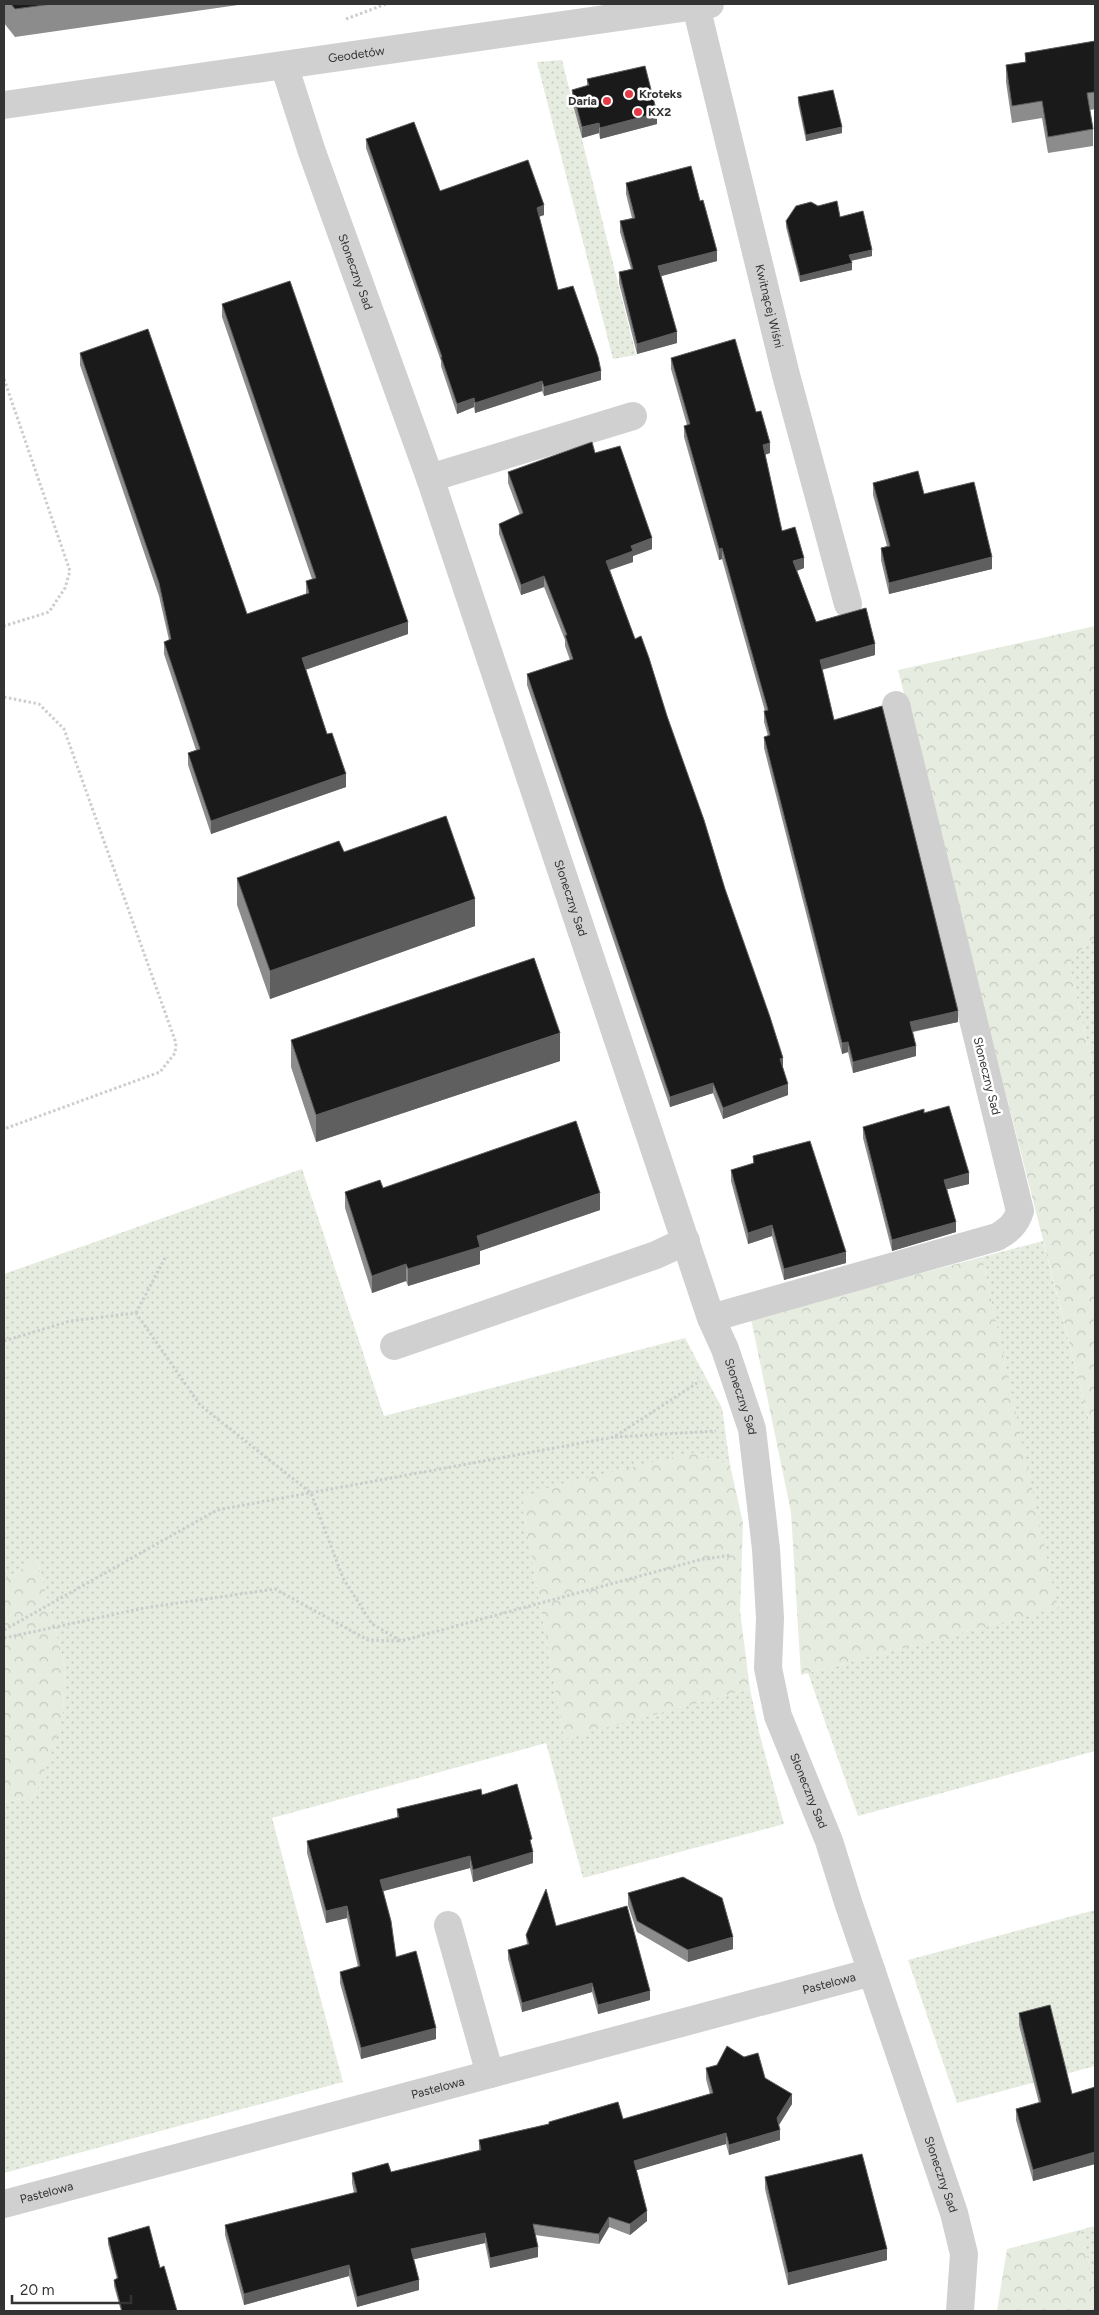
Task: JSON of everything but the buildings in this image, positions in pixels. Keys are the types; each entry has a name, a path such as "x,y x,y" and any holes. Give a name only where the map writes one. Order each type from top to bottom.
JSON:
{"street":[{"name":"Geodetów","path":"4,105 703,5"},
{"name":"Kwitnącej Wiśni","path":"703,5 788,384 848,604"},
{"name":"Słoneczny Sad","path":"284,64 312,152 430,478 711,1318 725,1350 752,1429 766,1549 770,1618 768,1668 778,1716 829,1840 954,2213 964,2254 960,2311"},
{"path":"430,478 633,416"},
{"name":"Słoneczny Sad","path":"711,1318 997,1237 1012,1225 1020,1211 896,705"},
{"path":"394,1346 656,1255 686,1241"},
{"path":"448,1925 490,2074"},
{"name":"Pastelowa","path":"4,2204 872,1972"}],"path":[{"path":"4,379 70,571 65,588 49,612 4,626"},
{"path":"4,697 39,704 64,729 176,1042 175,1053 160,1072 4,1129"},
{"path":"136,1313 165,1258"},
{"path":"4,1342 70,1321 136,1313"},
{"path":"136,1313 200,1405 311,1493 343,1578 372,1624 400,1641"},
{"path":"614,1437 705,1378 725,1350"},
{"path":"4,1630 217,1510 614,1437 752,1429"},
{"path":"4,1638 144,1608 274,1589 368,1640 400,1641 699,1560 766,1549"}],"green space":[{"path":"562,60 636,355 613,359 537,62"},
{"path":"1095,626 1095,940 1090,940 1069,963 1095,1076 1095,1444 898,670"},
{"path":"1090,939 1095,940 1095,1076 1069,963"},
{"path":"302,1169 384,1416 685,1338 722,1408 730,1465 692,1453 521,1498 564,1738 750,1689 759,1732 784,1824 583,1878 546,1743 272,1818 343,2082 4,2173 4,1802 34,1797 54,1744 63,1712 65,1667 37,1559 4,1580 4,1274"},
{"path":"1043,1241 1095,1444 1095,1751 858,1816 808,1673 1057,1608 982,1257"},
{"path":"982,1257 1058,1608 801,1675 791,1512 751,1319"},
{"path":"692,1453 730,1465 743,1523 740,1611 750,1689 564,1739 521,1498 556,1485"},
{"path":"37,1559 65,1667 63,1712 55,1744 34,1797 4,1802 4,1580"},
{"path":"1095,1910 1095,2066 957,2103 908,1960"},
{"path":"1095,2226 1095,2287 1080,2230"},
{"path":"1080,2230 1095,2287 1095,2311 997,2311 1007,2249"}],"place":[{"name":"Kroteks","path":"629,94"},
{"name":"Daria","path":"607,101"},
{"name":"KX2","path":"638,112"}]}
